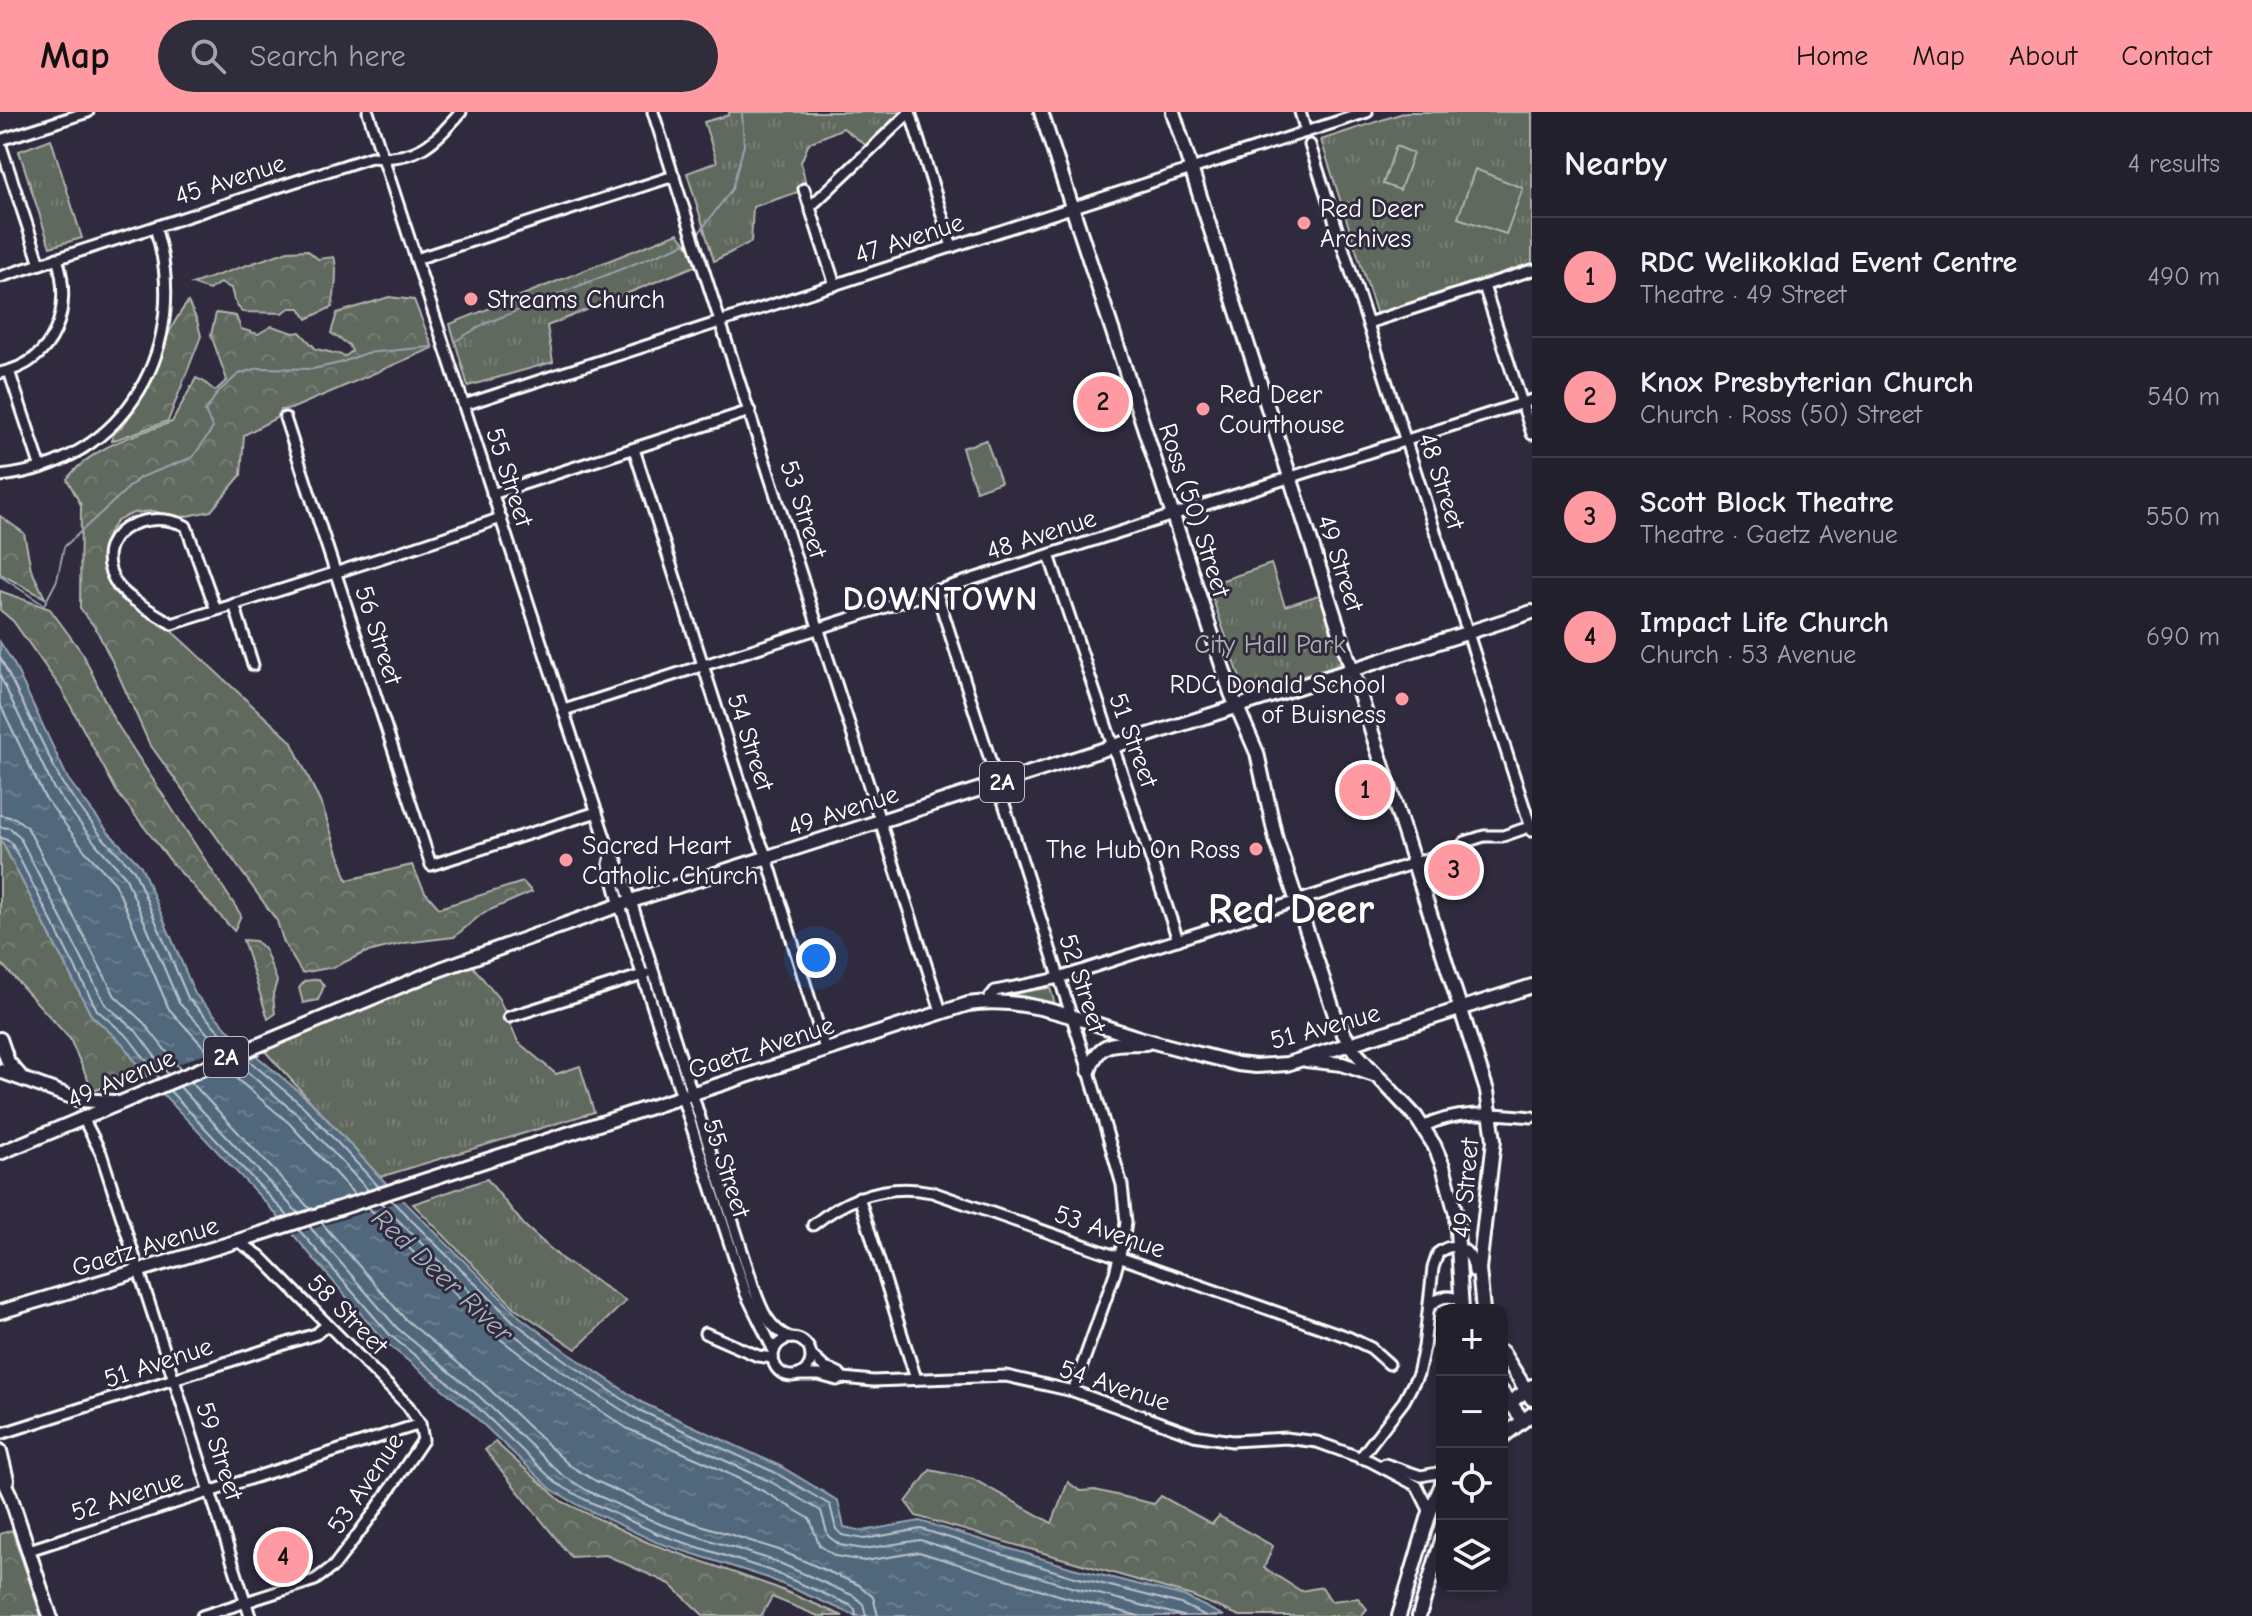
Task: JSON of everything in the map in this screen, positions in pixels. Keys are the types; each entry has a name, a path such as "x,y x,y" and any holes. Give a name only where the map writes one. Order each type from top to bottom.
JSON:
{"main road":[{"name":"Ross (50) Street","path":"1041,112 1236,706 1261,768 1270,818 1334,1015 1349,1044 1406,1104 1423,1127 1434,1145 1452,1193 1461,1304"},
{"name":"49 Street","path":"1173,112 1487,1091 1494,1140 1479,1269 1482,1304"},
{"name":"49 Avenue","path":"0,1153 328,1014 441,969 625,904 1532,612"},
{"name":"51 Avenue","path":"987,1001 1008,1002 1071,1017 1248,1066 1278,1065 1300,1059 1532,986"},
{"name":"Gaetz Avenue","path":"0,1312 238,1241 941,1011 987,1001"},
{"path":"0,1039 8,1062 24,1079"},
{"path":"1089,1071 1095,1054 1107,1045 1156,1043"},
{"path":"1300,1059 1342,1064 1377,1076"},
{"path":"0,1071 80,1100 123,1101"},
{"path":"1508,1361 1530,1392 1508,1400"},
{"path":"1508,1404 1528,1417 1508,1432"},
{"path":"0,1451 10,1495 50,1616"},
{"path":"0,1474 10,1495"},
{"path":"1399,1616 1436,1498"},
{"path":"1419,1616 1436,1560"}],"street":[{"path":"40,264 0,142 88,112"},
{"name":"55 Street","path":"368,112 611,856 617,861 643,975 758,1301 776,1330 791,1338"},
{"name":"45 Avenue","path":"0,277 371,157 397,158 428,147 461,112"},
{"name":"53 Street","path":"653,112 941,1011"},
{"path":"810,207 910,112 952,247"},
{"path":"1300,112 1306,132"},
{"name":"47 Avenue","path":"464,405 1367,112"},
{"name":"48 Street","path":"1310,145 1532,828"},
{"path":"416,259 674,176"},
{"path":"804,189 835,285"},
{"path":"0,476 41,468 76,452 108,429 134,400 149,374 162,340 167,302 164,258 155,227"},
{"path":"41,468 5,372 35,357 57,328 64,307 57,258"},
{"path":"1368,323 1532,270"},
{"path":"1484,286 1527,401 1532,434"},
{"name":"48 Avenue","path":"564,710 1527,401"},
{"path":"492,494 750,411"},
{"name":"56 Street","path":"285,418 431,865 597,812"},
{"name":"54 Street","path":"634,449 767,857 825,1049"},
{"path":"216,610 186,526 161,519 143,519 132,523 117,536 112,548 114,579 121,589 172,624 336,572 501,518"},
{"name":"51 Street","path":"1049,555 1178,940"},
{"name":"52 Street","path":"936,590 1089,1071 1124,1197 1125,1233 1120,1257 1073,1391"},
{"path":"234,604 253,665"},
{"name":"Gaetz Avenue","path":"987,1001 995,991 1059,978 1459,848 1465,842 1484,836 1503,836 1532,828"},
{"name":"55 Street","path":"625,904 653,972 746,1294 773,1354"},
{"path":"509,1017 653,972"},
{"path":"1423,1127 1459,1115 1532,1117"},
{"name":"59 Street","path":"83,1118 101,1153 250,1616"},
{"name":"53 Avenue","path":"813,1225 831,1211 859,1197 890,1189 932,1192 1353,1339 1376,1352 1389,1364"},
{"path":"859,1197 916,1379"},
{"name":"58 Street","path":"238,1241 260,1256 408,1406 420,1424"},
{"path":"1365,1460 1414,1382 1423,1355 1435,1259 1443,1249 1458,1247 1469,1252 1481,1304"},
{"path":"1429,1308 1443,1297 1459,1304"},
{"name":"51 Avenue","path":"0,1434 317,1334 327,1325"},
{"path":"705,1333 758,1356 773,1354"},
{"path":"773,1354 780,1342 791,1338 802,1341 825,1368 839,1373 843,1378"},
{"path":"773,1354 781,1373 792,1376 800,1375 809,1366 811,1355"},
{"name":"54 Avenue","path":"800,1375 873,1381 1006,1376 1073,1391 1194,1435 1232,1441 1295,1438 1317,1442 1365,1460"},
{"name":"53 Avenue","path":"202,1616 315,1580 334,1566 419,1447 423,1440 420,1424"},
{"name":"52 Avenue","path":"29,1550 420,1424"},
{"path":"1365,1460 1421,1476 1436,1473"},
{"path":"1365,1460 1417,1486 1430,1512"}],"green space":[{"path":"729,112 902,112 868,147 843,128 809,143 801,162 807,189 753,207 751,242 714,261 687,173 717,162 704,122 729,115"},
{"path":"1406,112 1532,112 1532,266 1377,315 1321,140"},
{"path":"51,139 82,238 50,247 19,151"},
{"path":"1396,146 1413,153 1400,190 1383,184"},
{"path":"1475,169 1523,188 1506,234 1458,218"},
{"path":"678,233 702,263 547,326 553,362 468,386 450,324"},
{"path":"307,250 318,259 334,257 336,274 332,307 307,319 300,308 290,308 282,313 242,312 231,288 220,283 209,290 192,284 288,251"},
{"path":"389,297 414,300 433,348 291,409 281,410 276,418 244,435 241,475 211,511 177,518 154,511 133,513 117,521 109,532 105,564 112,590 164,624 291,741 323,808 347,880 412,865 425,892 439,908 523,882 532,892 483,913 454,937 404,943 364,953 334,967 302,973 284,943 277,921 149,743 96,629 80,608 81,505 67,479 101,450 172,422 196,378 215,391 227,380 211,335 216,313 236,316 241,329 258,334 272,326 300,332 316,349 346,356 352,351 349,345 331,333 337,313"},
{"path":"188,302 201,336 168,421 112,441 113,435 137,405 168,335"},
{"path":"986,440 1001,482 976,491 962,448"},
{"path":"0,516 24,533 31,569 45,598 0,574"},
{"name":"City Hall Park","path":"1271,564 1285,606 1322,594 1343,657 1336,666 1247,693 1208,585"},
{"path":"0,591 50,609 83,654 113,718 241,915 234,931 173,864 117,792 62,690 13,621 0,610"},
{"path":"0,838 91,1015 123,1044 143,1073 93,1091 70,1039 0,962"},
{"path":"243,940 256,941 265,950 277,981 273,994 275,1014 268,1019"},
{"path":"471,964 499,999 518,1042 556,1074 580,1066 594,1112 380,1177 262,1048 408,985"},
{"path":"319,979 324,986 318,1000 303,1003 299,988 305,981"},
{"path":"1050,988 1056,1007 1015,997 1018,992"},
{"path":"487,1179 524,1225 562,1259 626,1301 576,1349 515,1308 413,1204"},
{"path":"495,1442 561,1501 649,1543 775,1587 843,1616 818,1616 772,1597 761,1616 704,1616 670,1584 606,1555 571,1557 485,1450"},
{"path":"930,1470 973,1479 1052,1523 1068,1482 1080,1491 1095,1490 1154,1504 1161,1496 1212,1524 1219,1516 1273,1546 1264,1568 1301,1591 1322,1587 1331,1601 1358,1598 1367,1609 1361,1616 1240,1616 1192,1596 916,1516 906,1502"},
{"path":"12,1530 41,1616 0,1616 0,1534"}],"water":[{"name":"Red Deer River","path":"0,642 14,664 68,779 108,832 141,866 195,994 239,1041 310,1101 380,1177 520,1317 643,1403 780,1466 838,1501 844,1527 863,1531 920,1521 1073,1568 1184,1596 1224,1616 856,1616 768,1578 656,1542 551,1489 467,1409 384,1341 268,1205 143,1073 123,1044 91,1015 0,838"}],"pier":[{"path":"241,1038 256,1051 156,1094 143,1079"},
{"path":"391,1183 407,1199 289,1236 275,1220"}],"waterway":[{"path":"696,237 732,189 744,145 742,112"},
{"path":"457,340 484,324 691,241"},
{"path":"0,576 44,605 57,580 64,547 139,478 193,457 213,428 205,412 218,392 239,374 258,368 313,369 366,353 431,347"}],"place":[{"name":"Red Deer Archives","path":"1304,223"},
{"name":"Streams Church","path":"471,299"},
{"name":"Knox Presbyterian Church","path":"1103,402"},
{"name":"Red Deer Courthouse","path":"1203,409"},
{"name":"RDC Donald School of Buisness","path":"1402,699"},
{"name":"RDC Welikoklad Event Centre","path":"1365,790"},
{"name":"The Hub On Ross","path":"1256,849"},
{"name":"Sacred Heart Catholic Church","path":"566,860"},
{"name":"Scott Block Theatre","path":"1454,870"},
{"name":"Impact Life Church","path":"283,1557"}],"district":[{"name":"DOWNTOWN","path":"941,598"},
{"name":"Red Deer","path":"1291,908"}]}
